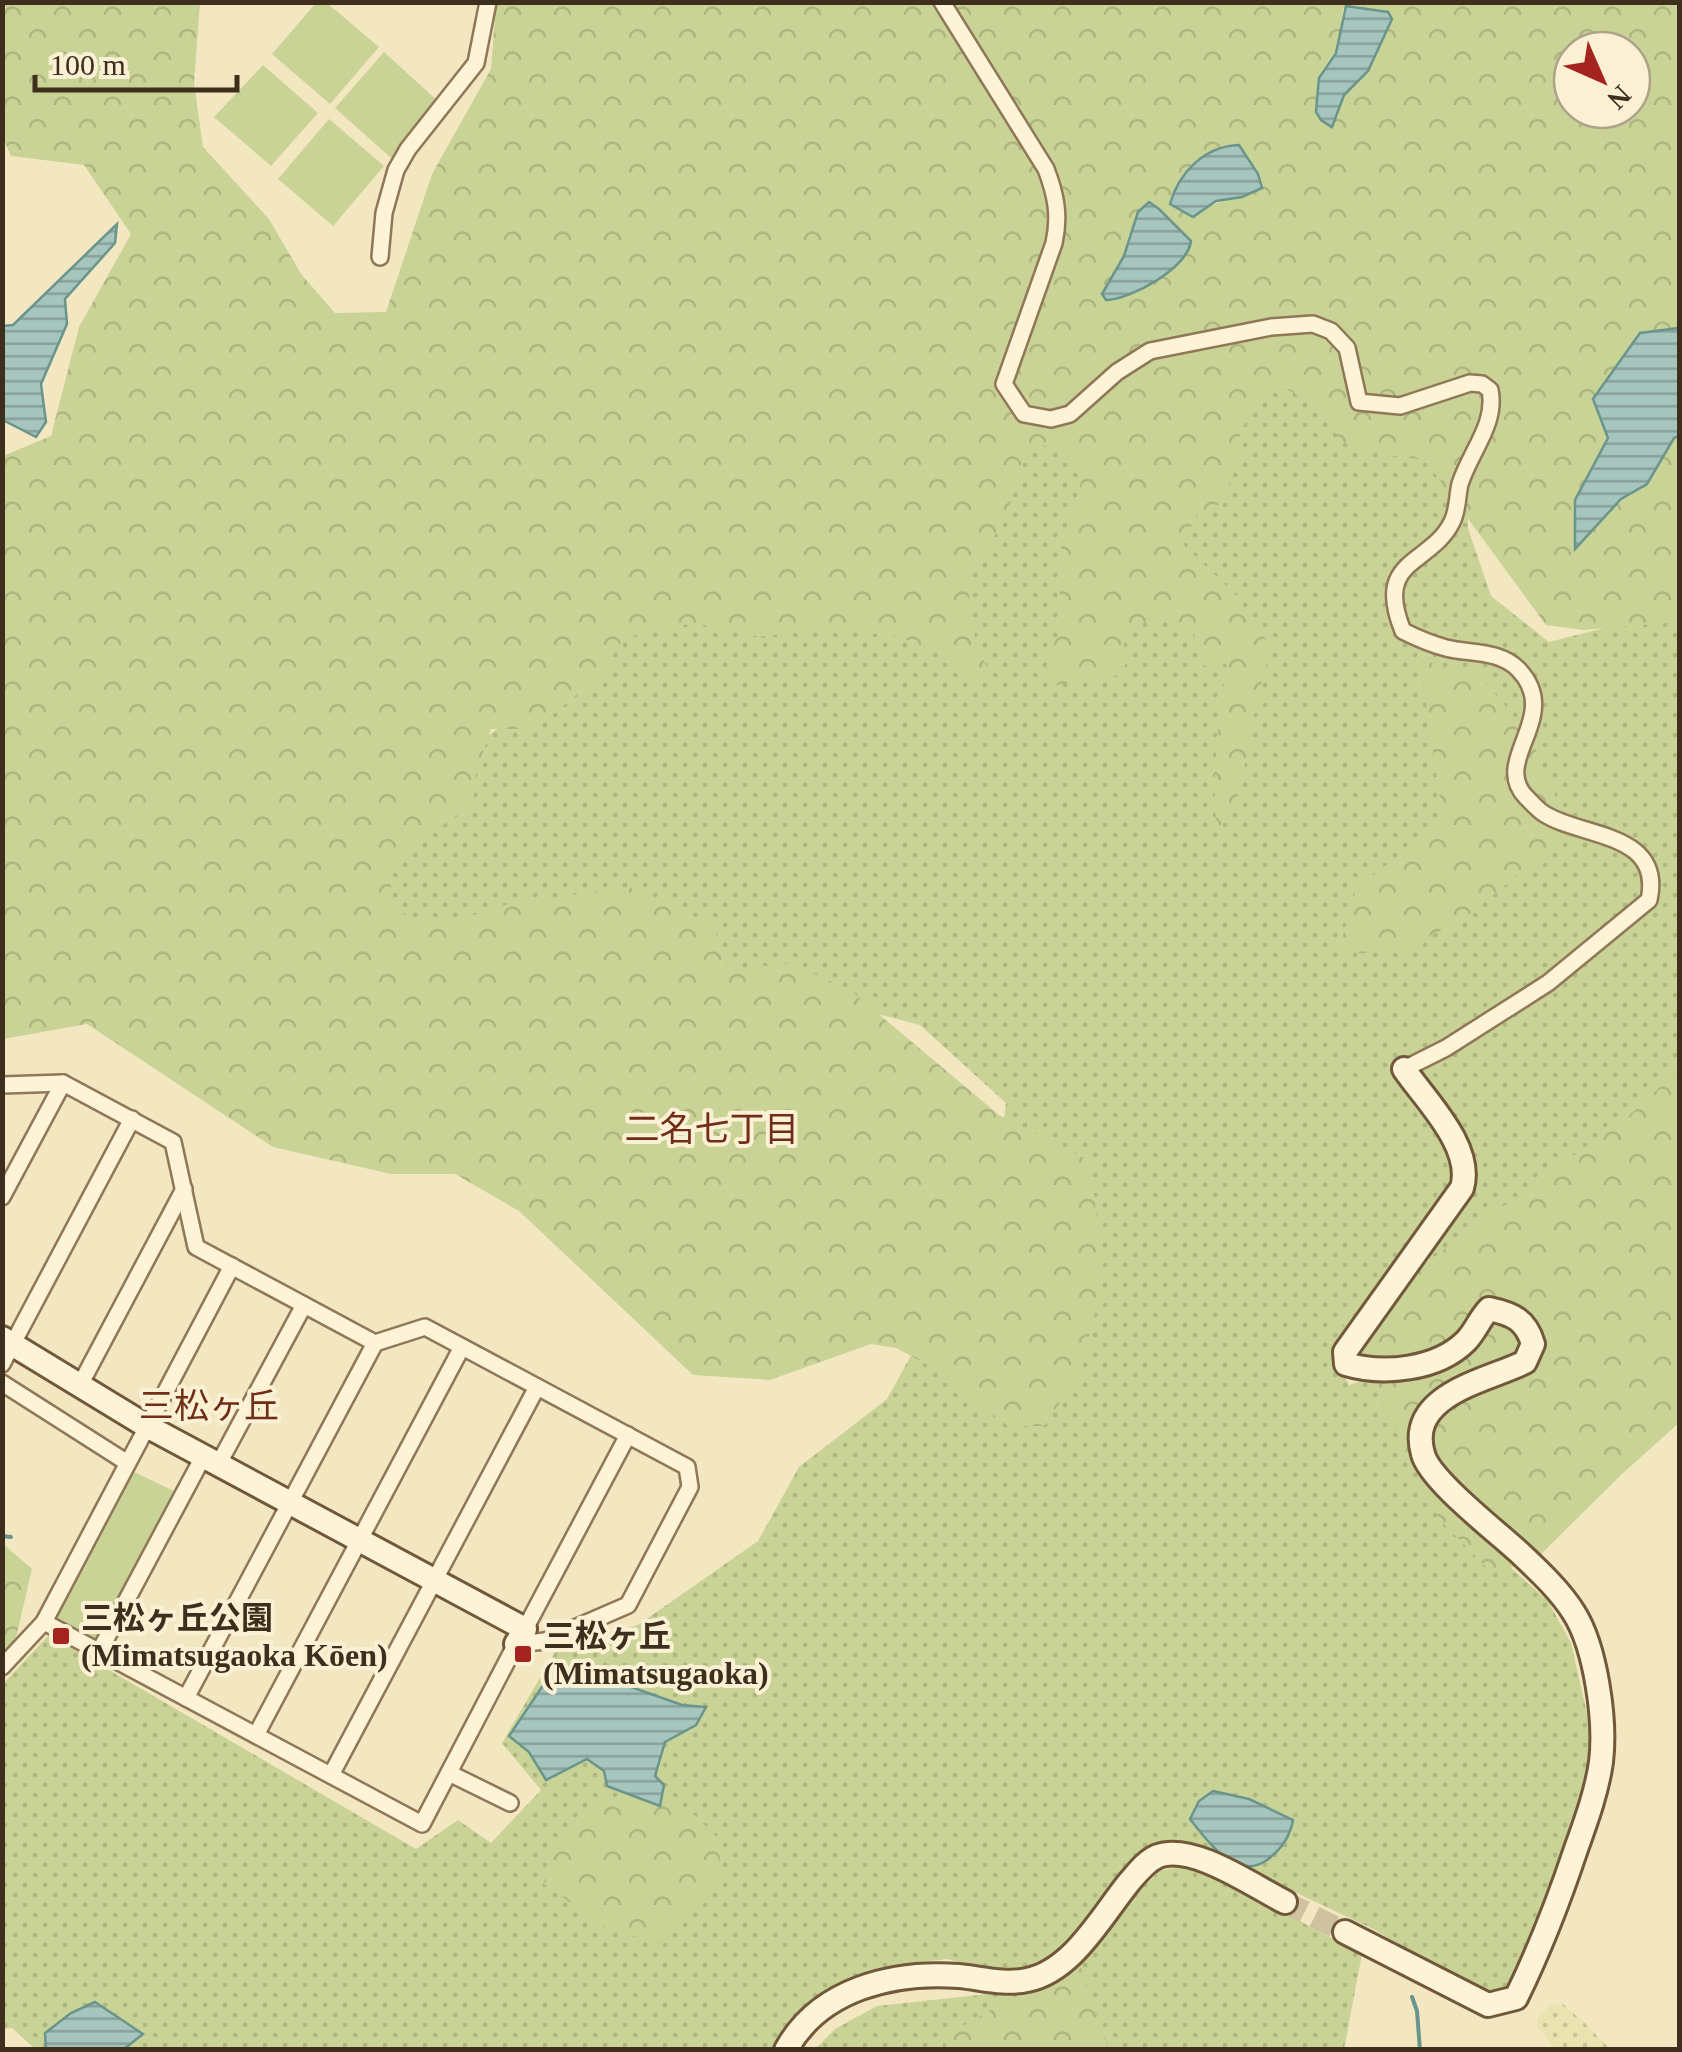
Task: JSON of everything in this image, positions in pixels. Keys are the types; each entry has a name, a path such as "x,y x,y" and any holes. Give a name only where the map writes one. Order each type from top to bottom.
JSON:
{"street":[{"path":"380,257 384,213 396,170 476,63 488,2"},
{"path":"942,2 1046,170 1055,192 1058,224 1054,243 1004,384 1024,414 1051,418 1070,414 1117,372 1150,352 1271,326 1312,324 1331,331 1347,348 1359,402 1400,406 1470,383 1482,384 1490,390 1494,407 1460,485 1451,525 1401,573 1395,605 1398,619 1403,631 1431,644 1488,654 1514,664 1532,689 1535,706 1533,722 1515,768 1521,792 1542,812 1602,834 1633,851 1646,862 1652,886 1649,900 1548,983 1446,1048 1404,1069 1452,1138 1466,1174 1462,1188 1410,1266 1345,1352 1346,1364 1404,1369 1469,1339 1479,1319 1490,1309 1510,1313 1525,1326 1533,1344 1524,1362 1444,1397 1426,1417 1423,1456 1438,1478 1524,1558 1574,1612 1583,1630 1595,1674 1601,1725 1601,1762 1586,1822 1544,1941 1516,1998 1488,2005 1345,1932"},
{"path":"2,1085 63,1082 174,1142 196,1247 375,1342"},
{"path":"2,1197 63,1082"},
{"path":"132,1120 6,1349 80,1385 210,1461 290,1503 435,1581 521,1636 545,1641 628,1605 690,1488 686,1467 425,1326 375,1342 290,1503 186,1698"},
{"path":"80,1385 184,1189"},
{"path":"2,1668 44,1622 232,1266"},
{"path":"100,1652 304,1305"},
{"path":"256,1735 462,1346"},
{"path":"2,1384 126,1462"},
{"path":"331,1775 537,1387"},
{"path":"44,1622 422,1824 628,1435"},
{"path":"449,1773 510,1803"},
{"path":"786,2050 799,2026 818,2009 866,1987 934,1975 983,1981 1026,1980 1054,1970 1077,1948 1142,1867 1159,1856 1195,1855 1285,1902"}],"shaded area":[{"path":"1563,2004 1610,2049 1554,2049 1537,2025 1538,2018 1550,2005"}],"green space":[{"path":"3,3 200,3 194,83 203,147 269,219 301,274 335,313 386,312 432,174 491,69 496,3 1679,3 1679,328 1640,333 1608,438 1575,500 1575,547 1621,499 1647,484 1674,438 1679,436 1679,622 1583,630 1546,625 1425,460 1382,454 1342,442 1314,405 1287,389 1259,396 1241,431 1233,478 1222,503 1198,512 1183,544 1236,595 1271,647 1240,791 1217,832 1216,749 1227,666 1219,659 1211,668 1203,665 1194,634 1168,616 1139,624 1121,638 1129,658 1120,675 1056,685 1045,682 1061,622 1059,555 1084,470 1066,453 1042,445 1020,466 1012,500 994,537 967,575 974,630 982,657 997,680 995,686 955,671 934,650 899,637 795,629 764,638 694,623 623,638 603,673 535,729 491,729 476,773 473,803 387,867 395,904 415,923 463,918 512,903 629,887 713,926 729,970 791,963 850,990 999,1115 1090,1161 1104,1275 1081,1371 1044,1426 1008,1426 930,1366 896,1348 871,1344 770,1380 693,1375 519,1211 455,1174 391,1174 273,1147 87,1024 3,1039 3,456 51,436 79,327 131,234 84,165 11,156 3,138","holes":["1358,6 1388,12 1392,19 1365,75 1344,95 1337,117 1316,108 1321,72 1338,47 1343,9","1229,145 1261,188 1214,204 1198,215 1171,200 1193,165 1209,152","1159,209 1191,242 1187,254 1180,264 1149,284 1116,299 1102,294 1124,256 1138,212"]},
{"path":"316,3 327,3 379,47 330,104 272,54"},
{"path":"384,52 440,103 391,158 335,108"},
{"path":"263,65 318,113 271,166 214,117"},
{"path":"329,119 384,166 333,226 278,179"},
{"path":"1327,346 1468,420 1468,528 1491,596 1549,642 1679,609 1679,1088 1459,1269 1411,1254 1334,1356 1349,1385 1408,1365 1425,1491 1548,1601 1571,1643 1591,1731 1588,1779 1514,1986 1487,1995 1373,1929 1197,1846 1164,1842 1138,1856 1055,1954 1027,1966 988,1970 947,1959 908,1964 833,1989 797,2013 775,2049 35,2049 12,2028 3,2029 2,1685 49,1635 416,1849 458,1820 491,1843 541,1790 502,1743 558,1647 638,1625 758,1541 799,1467 887,1399 992,1208 1006,1103 920,1025 761,984 424,953 374,869 474,746 658,610 1001,451"},
{"path":"1420,661 1475,670 1529,734 1562,812 1562,839 1461,921 1393,953 1338,953 1356,889 1443,820"},
{"path":"1679,1068 1679,1423 1530,1565 1489,1570 1439,1519 1343,1323 1640,1107"},
{"path":"124,1467 178,1493 95,1641 55,1621 50,1609"},
{"path":"3,1544 32,1569 15,1642 3,1655"},
{"path":"645,1792 690,1811 718,1838 722,1879 659,1943 608,1929 544,1884 549,1852 597,1807 613,1797"},
{"path":"1194,1865 1362,1954 1344,2049 814,2050 835,2029 877,2006 1016,1991 1078,1962 1161,1870"},
{"path":"1079,1962 1108,2049 947,2049 944,2036"}],"water":[{"path":"1346,6 1388,12 1392,19 1368,71 1344,95 1332,127 1316,112 1319,78 1336,53"},
{"path":"1239,145 1258,174 1262,188 1242,197 1216,201 1193,217 1170,204 1180,181 1195,163 1215,150"},
{"path":"1149,202 1191,241 1187,252 1156,281 1106,300 1102,294 1124,256 1138,212"},
{"path":"117,224 115,243 65,299 67,324 41,384 46,422 36,437 3,420 3,326 13,325"},
{"path":"1679,328 1679,436 1674,438 1647,484 1621,499 1575,549 1575,500 1608,438 1593,399 1640,333"},
{"path":"554,1669 600,1676 682,1705 706,1707 696,1725 665,1742 655,1776 664,1785 660,1806 607,1786 604,1771 587,1759 546,1780 529,1752 509,1736"},
{"path":"1213,1791 1249,1799 1293,1820 1281,1847 1255,1865 1244,1866 1223,1856 1190,1819 1199,1801"},
{"path":"95,2002 143,2034 124,2049 46,2049 45,2033 71,2013"}],"waterway":[{"path":"2,1536 11,1537"},
{"path":"1412,1997 1420,2050"}],"tunnel":[{"path":"1285,1902 1345,1932"}],"place":[{"name":"三松ヶ丘公園 (Mimatsugaoka Kōen)","path":"61,1636"},
{"name":"三松ヶ丘 (Mimatsugaoka)","path":"523,1654"}],"district":[{"name":"二名七丁目","path":"712,1129"},
{"name":"三松ヶ丘","path":"209,1406"}]}
